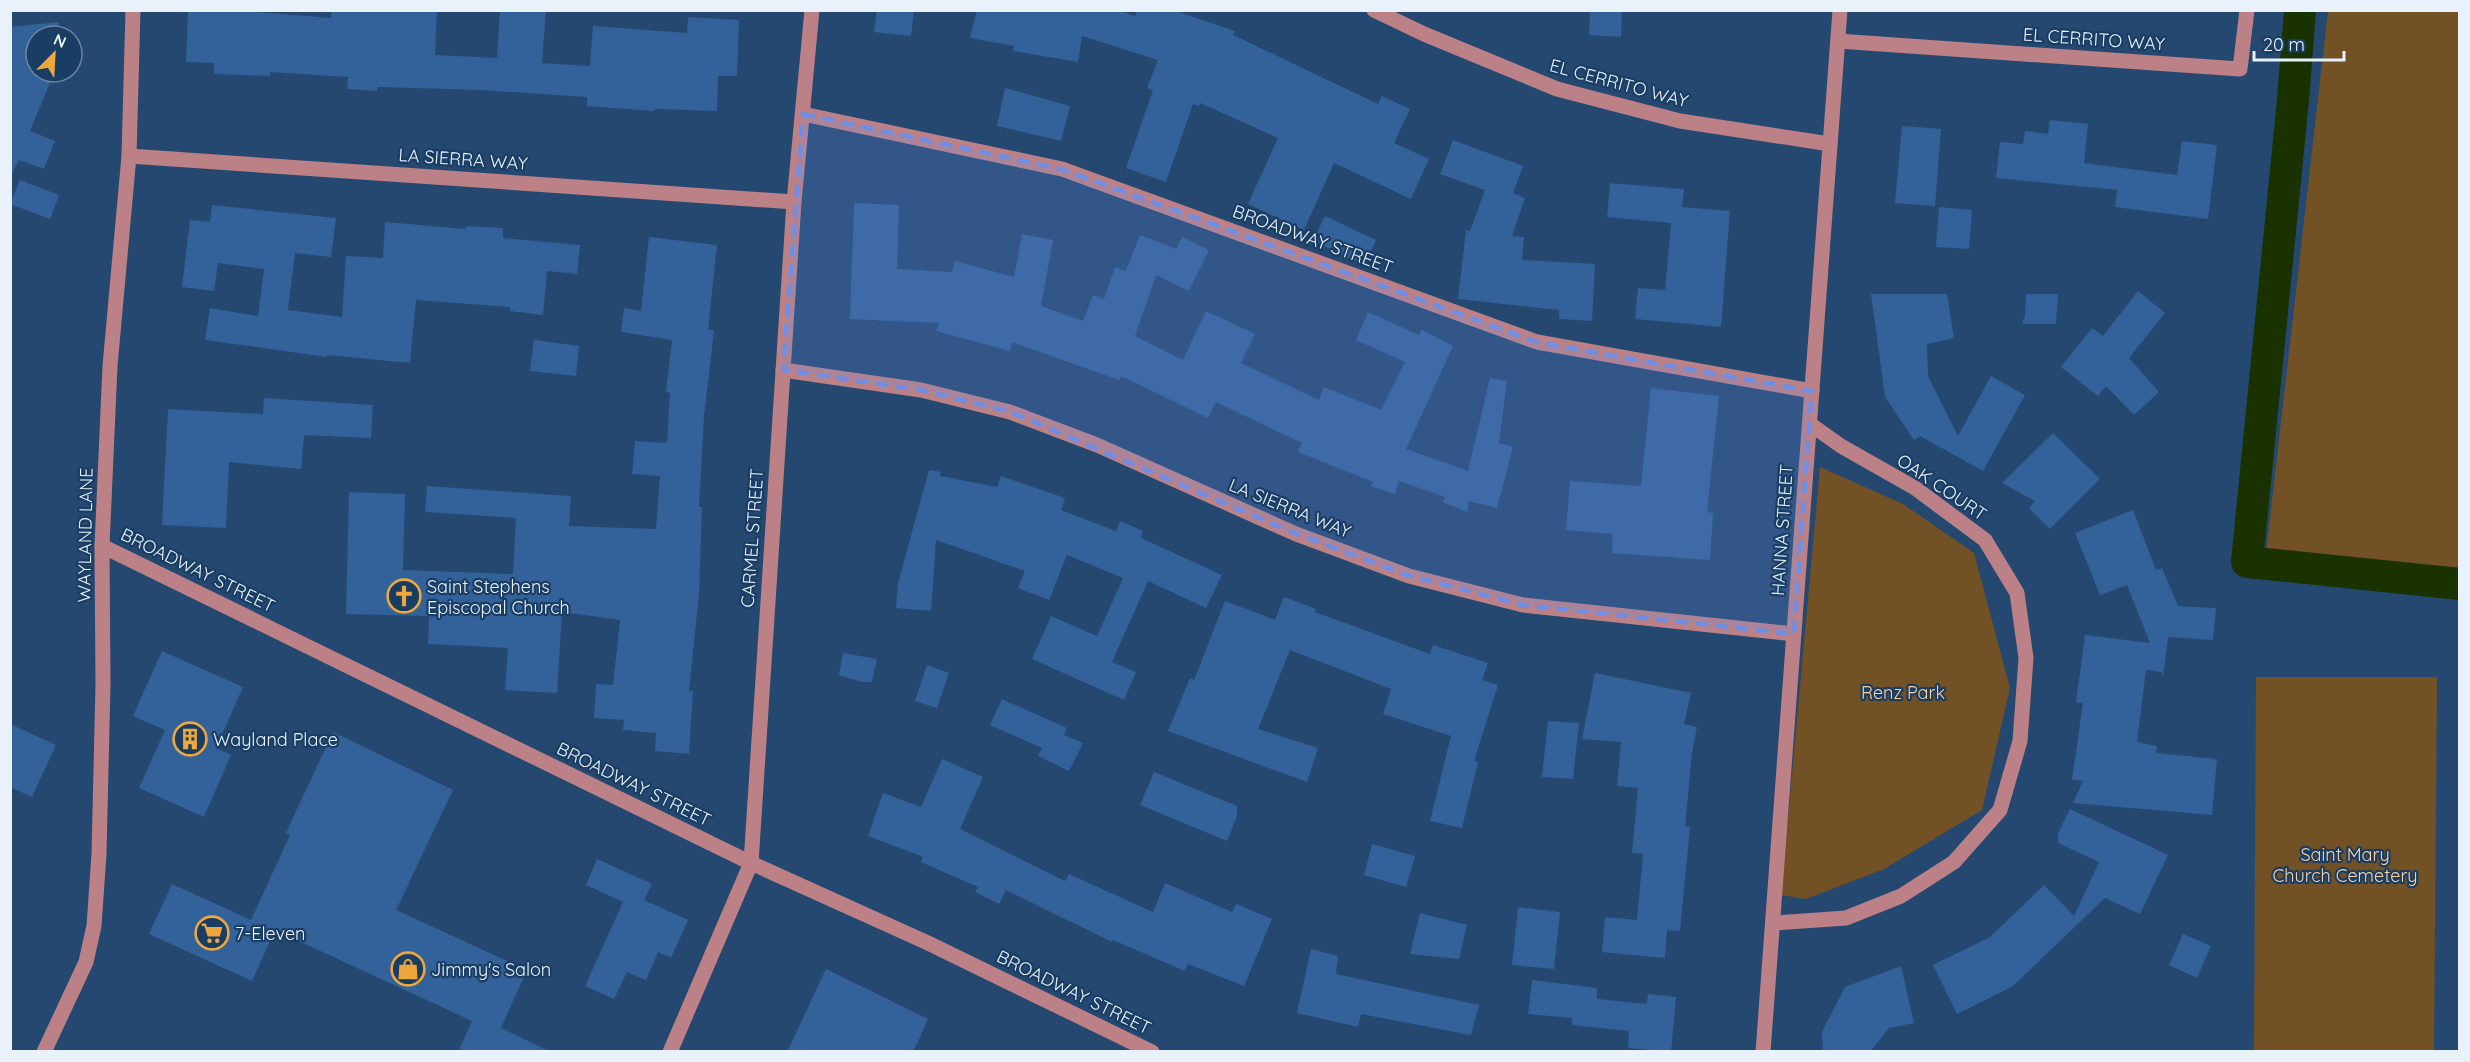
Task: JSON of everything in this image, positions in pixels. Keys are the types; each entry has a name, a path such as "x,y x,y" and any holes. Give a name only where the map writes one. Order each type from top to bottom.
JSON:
{"street":[{"name":"WAYLAND LANE","path":"44,1052 86,962 94,926 103,685 102,546 110,366 129,156 133,10"},
{"name":"CARMEL STREET","path":"670,1052 751,863 794,202 812,10"},
{"name":"EL CERRITO WAY","path":"1374,10 1424,34 1557,89 1680,121 1830,144"},
{"name":"HANNA STREET","path":"1763,1052 1840,10"},
{"name":"EL CERRITO WAY","path":"1838,41 2240,69 2247,10"},
{"name":"BROADWAY STREET","path":"803,114 1062,169 1537,342 1812,392"},
{"name":"LA SIERRA WAY","path":"129,156 794,202"},
{"name":"LA SIERRA WAY","path":"783,370 921,390 1010,412 1097,445 1296,534 1409,576 1522,605 1794,634"},
{"name":"OAK COURT","path":"1773,923 1846,918 1901,896 1954,862 2000,810 2020,741 2026,658 2017,593 1985,540 1915,488 1841,446 1810,424"},
{"name":"BROADWAY STREET","path":"102,546 751,863 928,943 1152,1052"}],"highlighted area":[{"path":"803,114 1062,169 1537,342 1812,391 1794,634 1523,605 1409,576 1296,534 1010,412 921,390 783,370"}],"green space":[{"path":"2328,11 2459,11 2459,579 2264,571"},
{"name":"Renz Park","path":"1820,467 1903,504 1974,553 2010,688 1982,810 1884,869 1806,899 1781,895"},
{"name":"Saint Mary Church Cemetery","path":"2256,677 2437,677 2434,1051 2254,1051"}],"building":[{"path":"188,10 231,10 331,18 332,10 437,10 435,55 497,58 500,10 546,10 542,63 590,66 593,26 687,33 688,17 739,20 737,76 718,76 717,111 655,109 654,111 587,106 587,97 481,90 378,87 377,91 347,89 348,77 270,72 270,76 214,74 214,63 186,62"},
{"path":"877,10 914,10 911,36 874,32"},
{"path":"977,10 1117,10 1135,16 1137,10 1173,10 1235,31 1233,35 1378,104 1382,96 1410,109 1394,143 1429,159 1411,199 1334,163 1304,230 1248,204 1278,138 1200,103 1199,106 1193,104 1166,182 1126,168 1153,90 1147,88 1158,60 1082,36 1078,62 1013,51 1014,46 970,38"},
{"path":"1590,10 1622,10 1621,37 1589,35"},
{"path":"24,26 24,84 50,84 30,131 55,141 44,169 19,160 10,177 10,27"},
{"path":"1005,88 1070,106 1061,141 997,126"},
{"path":"2050,120 2088,124 2084,163 2177,175 2182,141 2217,145 2208,219 2115,207 2117,190 1996,178 2000,142 2023,144 2025,131 2048,134"},
{"path":"1902,126 1941,129 1935,206 1895,203"},
{"path":"1453,140 1523,166 1513,193 1525,198 1512,236 1524,237 1522,260 1595,264 1592,321 1559,319 1559,310 1458,299 1466,230 1470,231 1485,190 1440,174"},
{"path":"20,180 59,195 50,219 10,204"},
{"path":"1610,183 1684,189 1682,207 1730,211 1721,327 1635,319 1638,288 1665,290 1671,223 1607,217"},
{"path":"854,203 899,205 897,269 952,272 955,261 1014,277 1022,234 1053,240 1041,306 1083,321 1093,295 1104,299 1115,267 1126,271 1140,235 1176,249 1182,237 1209,250 1189,291 1156,275 1135,336 1183,360 1206,311 1255,334 1241,363 1319,400 1324,387 1381,410 1405,362 1356,340 1368,312 1419,335 1422,330 1453,346 1406,449 1468,471 1490,378 1507,381 1499,443 1513,447 1497,508 1469,501 1467,512 1443,502 1445,497 1399,481 1395,494 1371,486 1373,482 1298,452 1302,443 1216,402 1208,418 1121,376 1119,380 1012,342 1010,351 936,331 939,323 850,319"},
{"path":"212,205 336,218 331,257 295,253 288,310 342,317 346,256 383,258 385,222 466,229 466,226 503,228 503,238 580,245 577,274 547,271 543,315 510,311 510,307 416,300 410,363 327,355 327,357 205,340 210,308 258,316 264,269 218,263 214,291 182,287 190,220 210,222"},
{"path":"1939,207 1972,210 1969,249 1936,247"},
{"path":"1325,216 1376,240 1365,265 1313,241"},
{"path":"649,237 717,245 708,330 714,330 704,417 699,507 702,507 699,594 689,691 693,691 689,754 655,751 656,733 623,730 624,720 594,718 596,684 613,685 620,620 562,612 557,693 505,690 508,648 428,644 429,616 346,614 349,492 405,494 403,570 513,574 516,518 425,512 427,486 571,496 569,526 656,529 660,476 632,474 635,441 667,443 670,393 666,392 672,340 621,332 624,308 641,311"},
{"path":"2138,291 2165,313 2129,358 2159,392 2134,415 2106,386 2098,396 2061,367 2092,328 2103,336"},
{"path":"1871,294 1947,294 1954,338 1927,344 1928,376 1958,436 1991,376 2025,395 1983,471 1920,436 1914,440 1885,397"},
{"path":"2026,294 2058,294 2056,324 2024,324 2022,322 2025,317"},
{"path":"534,340 579,346 576,376 530,371"},
{"path":"1651,388 1719,396 1707,512 1713,513 1710,560 1612,553 1613,534 1566,530 1570,481 1641,486"},
{"path":"264,398 373,405 371,438 304,435 301,469 229,462 226,528 162,525 168,409 263,414"},
{"path":"2053,433 2100,479 2050,529 2029,508 2035,501 2002,483"},
{"path":"929,470 941,472 940,476 997,487 1001,476 1065,498 1061,510 1116,531 1120,521 1143,531 1141,538 1222,575 1206,608 1148,581 1112,662 1136,672 1124,700 1032,659 1051,616 1097,636 1123,578 1067,555 1049,600 1018,588 1025,571 936,540 931,611 896,608 898,583"},
{"path":"2133,510 2156,570 2162,568 2178,606 2216,608 2213,640 2168,637 2163,677 2161,672 2146,670 2137,742 2157,746 2156,753 2217,759 2212,815 2073,803 2083,781 2072,780 2083,703 2076,702 2085,635 2150,643 2127,585 2100,595 2075,533"},
{"path":"1284,597 1316,609 1315,612 1430,654 1433,645 1488,663 1482,680 1498,685 1474,761 1478,762 1462,828 1430,821 1451,736 1383,714 1391,689 1290,650 1258,729 1318,748 1307,782 1168,731 1190,678 1194,680 1225,601 1275,620"},
{"name":"Wayland Place","path":"162,651 243,687 216,748 231,755 204,817 139,788 165,730 133,716"},
{"path":"843,653 877,659 872,682 861,682 839,675"},
{"path":"927,665 949,673 937,708 915,701"},
{"path":"1595,673 1691,693 1684,724 1697,727 1692,753 1685,827 1690,827 1680,931 1667,930 1665,958 1602,952 1605,917 1637,920 1643,854 1632,853 1638,788 1617,786 1621,742 1582,739"},
{"path":"1002,699 1067,728 1064,735 1083,743 1069,771 1038,756 1042,748 990,725"},
{"path":"1548,721 1579,723 1573,779 1542,777"},
{"path":"10,724 56,745 32,797 10,787"},
{"path":"333,732 453,790 396,910 527,970 501,1028 551,1052 458,1052 472,1021 275,930 252,981 149,934 172,884 251,920 290,835 286,833"},
{"path":"942,759 983,777 960,829 1065,881 1069,874 1153,912 1165,883 1232,912 1236,904 1272,919 1244,986 1188,964 1185,971 1113,940 1112,942 1006,890 999,904 975,892 978,887 921,862 923,857 868,836 883,793 921,807"},
{"path":"1154,772 1237,806 1237,816 1227,841 1140,805"},
{"path":"2070,809 2168,855 2140,914 2105,898 2013,986 1957,1014 1933,965 1990,937 2044,885 2074,916 2099,862 2058,843 2058,833"},
{"path":"1372,844 1415,856 1406,887 1364,875"},
{"path":"597,859 652,884 644,900 688,920 671,958 658,952 646,980 627,972 614,999 585,986 623,902 586,885"},
{"path":"1518,907 1560,912 1554,969 1512,965"},
{"path":"1420,913 1467,925 1459,959 1410,954"},
{"path":"2183,934 2211,946 2197,978 2169,965"},
{"path":"1311,949 1338,956 1336,974 1479,1005 1471,1035 1361,1014 1358,1027 1297,1013"},
{"path":"1901,966 1914,1023 1889,1028 1870,1052 1823,1052 1822,1032 1845,987"},
{"path":"826,969 928,1019 913,1052 787,1052"},
{"path":"1532,980 1597,988 1597,999 1647,1004 1648,994 1676,997 1671,1052 1628,1048 1629,1031 1572,1025 1572,1018 1528,1014"}],"waterway":[{"path":"2300,10 2247,562 2460,584"}],"place":[{"name":"Saint Stephens Episcopal Church","path":"404,596"},
{"name":"Wayland Place","path":"190,739"},
{"name":"7-Eleven","path":"212,933"},
{"name":"Jimmy's Salon","path":"408,969"}]}
